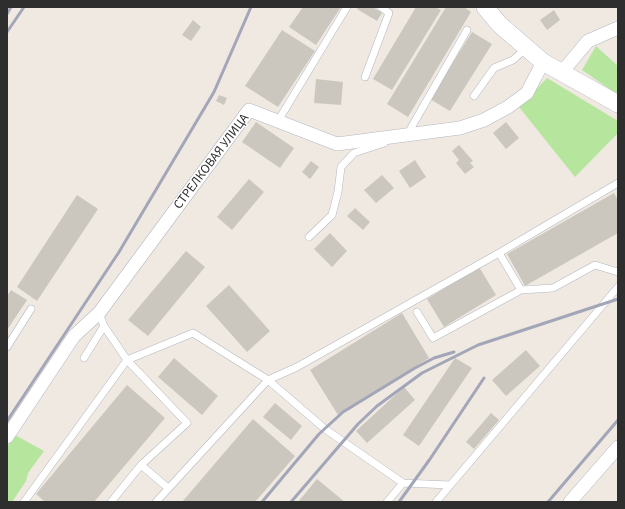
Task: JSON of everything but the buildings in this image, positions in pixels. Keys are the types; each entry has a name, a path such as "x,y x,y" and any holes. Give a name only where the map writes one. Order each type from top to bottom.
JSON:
{"street":[{"path":"485,7 499,24 543,62 618,104"},
{"path":"562,72 588,41 618,28"},
{"name":"СТРЕЛКОВАЯ УЛИЦА","path":"7,437 74,336 100,313 249,110 337,144 460,128 484,120 508,107 527,92 543,62"},
{"path":"570,502 618,447"}],"lane":[{"path":"278,121 347,7"},
{"path":"365,76 389,13 381,7"},
{"path":"309,238 332,215 338,192 341,167 354,153 393,140 402,135 467,30"},
{"path":"474,96 494,68 513,60 526,48"},
{"path":"156,502 268,380 297,367 499,253 618,183"},
{"path":"499,253 520,290"},
{"path":"417,312 433,338 520,290 553,288 595,265 618,272"},
{"path":"436,502 618,287"},
{"path":"7,346 31,309"},
{"path":"100,313 104,326 127,360 187,423 141,465 111,502"},
{"path":"84,358 104,326"},
{"path":"24,502 127,360 193,333 268,380 325,429 403,483 450,485"},
{"path":"141,465 168,488"},
{"path":"387,502 403,483"}],"green space":[{"path":"596,46 618,66 618,95 582,70"},
{"path":"547,78 618,121 618,133 575,177 519,107"},
{"path":"15,435 44,451 28,473 26,481 12,502 7,502 7,447"}],"railway":[{"path":"7,14 11,7"},
{"path":"7,32 24,7"},
{"path":"7,421 119,252 214,92 251,7"},
{"path":"291,502 358,424 377,406 422,373 478,345 618,299"},
{"path":"262,502 319,434 343,412 415,368 434,358 454,352"},
{"path":"399,502 430,459 484,378"},
{"path":"548,502 618,420"}]}
